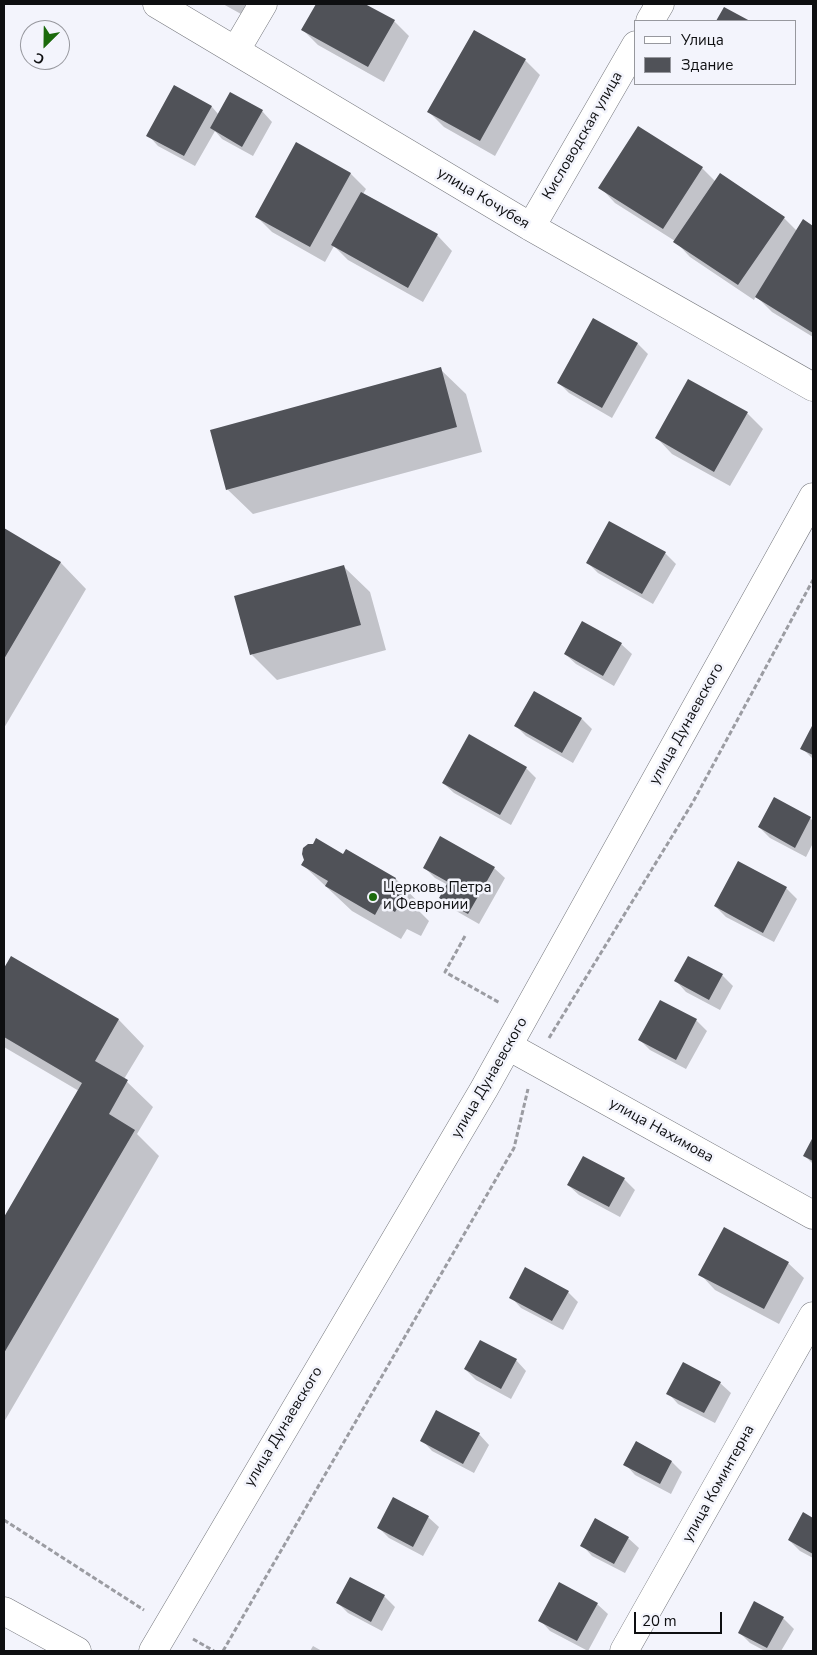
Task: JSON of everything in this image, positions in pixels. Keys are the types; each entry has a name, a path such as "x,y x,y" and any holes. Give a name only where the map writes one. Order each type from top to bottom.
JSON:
{"street":[{"name":"улица Кочубея","path":"156,4 531,227 813,387"},
{"path":"236,50 263,4"},
{"path":"651,20 660,4"},
{"name":"Кисловодская улица","path":"531,227 634,48"},
{"name":"улица Дунаевского","path":"152,1651 479,1098 813,497"},
{"name":"улица Нахимова","path":"508,1046 813,1214"},
{"name":"улица Коминтерна","path":"624,1651 813,1316"},
{"path":"4,1611 77,1651"}],"path":[{"path":"223,1651 514,1148 535,1062 693,802 813,580"},
{"path":"465,936 445,972 553,1032"},
{"path":"4,1520 167,1625 214,1651"}],"building":[{"path":"316,4 365,4 395,20 368,67 301,30"},
{"path":"724,7 748,20 717,20"},
{"path":"474,30 526,59 480,141 427,112"},
{"path":"174,85 212,106 184,156 146,136"},
{"path":"230,92 263,110 242,147 210,128"},
{"path":"638,126 703,167 663,229 598,188"},
{"path":"296,142 351,173 310,247 255,217"},
{"path":"720,173 785,217 738,285 673,242"},
{"path":"361,192 438,234 408,288 331,245"},
{"path":"803,219 813,226 813,333 755,297"},
{"path":"593,318 638,343 602,408 557,383"},
{"path":"441,367 457,427 226,490 210,430"},
{"path":"688,379 748,412 714,472 655,438"},
{"path":"609,521 666,552 642,594 586,563"},
{"path":"4,528 61,562 4,659"},
{"path":"344,565 361,625 250,655 234,596"},
{"path":"582,621 622,643 603,676 564,654"},
{"path":"534,691 582,718 562,753 514,726"},
{"path":"813,724 813,755 800,749"},
{"path":"469,734 527,767 500,815 442,783"},
{"path":"774,797 811,817 795,848 758,827"},
{"path":"440,836 495,867 468,914 439,898 448,882 423,868"},
{"path":"316,838 343,854 346,849 396,878 391,888 405,895 395,912 381,904 375,915 325,886 328,881 301,865 304,860 303,848 308,844 313,844"},
{"path":"738,861 787,887 763,933 714,906"},
{"path":"11,956 119,1019 95,1061 128,1080 109,1114 135,1130 4,1353 4,1217 82,1083 4,1037 4,968"},
{"path":"688,956 723,974 709,1000 674,981"},
{"path":"660,1000 697,1019 676,1060 638,1040"},
{"path":"813,1137 813,1161 803,1156"},
{"path":"583,1156 625,1178 609,1207 567,1185"},
{"path":"724,1227 789,1262 764,1309 698,1275"},
{"path":"525,1267 569,1291 552,1321 509,1298"},
{"path":"480,1340 517,1359 501,1389 464,1369"},
{"path":"683,1362 721,1382 704,1413 666,1394"},
{"path":"436,1410 480,1433 463,1464 420,1441"},
{"path":"636,1441 672,1461 660,1484 623,1465"},
{"path":"393,1497 429,1516 413,1547 377,1528"},
{"path":"803,1512 813,1518 813,1554 788,1540"},
{"path":"595,1518 629,1537 614,1564 580,1546"},
{"path":"350,1577 385,1595 371,1622 336,1603"},
{"path":"559,1582 598,1603 577,1641 538,1621"},
{"path":"754,1601 784,1617 767,1648 738,1633"}],"place":[{"name":"Церковь Петра и Февронии","path":"373,897"}]}
